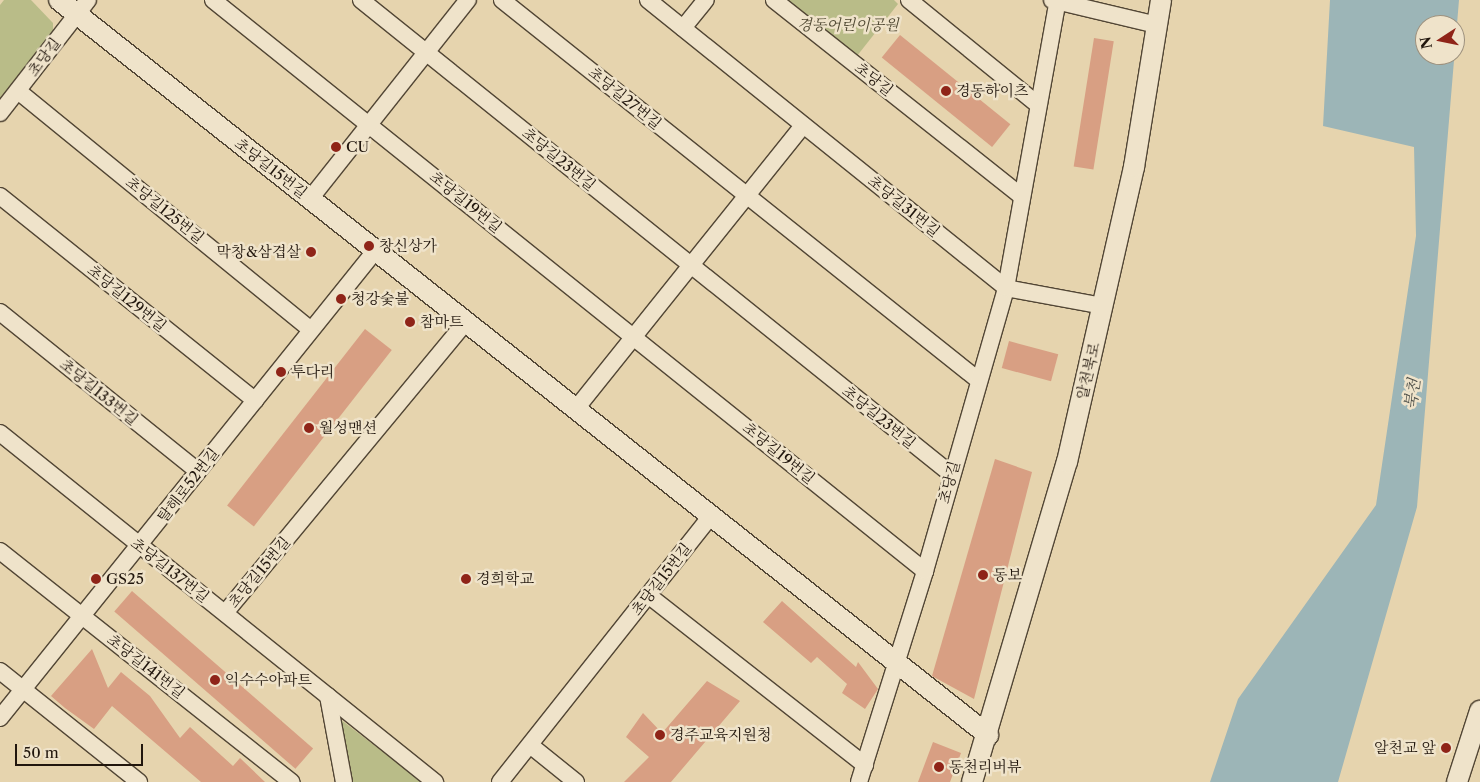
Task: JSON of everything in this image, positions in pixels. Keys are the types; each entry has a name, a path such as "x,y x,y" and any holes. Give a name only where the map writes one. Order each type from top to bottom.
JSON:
{"street":[{"name":"초당길15번길","path":"59,0 82,7 310,199 894,664"},
{"name":"초당길19번길","path":"213,0 925,571"},
{"name":"초당길23번길","path":"361,0 951,474"},
{"path":"310,199 468,0"},
{"name":"초당길27번길","path":"502,0 977,379"},
{"name":"초당길31번길","path":"648,0 1006,288"},
{"path":"683,28 706,0"},
{"name":"초당길","path":"774,0 1021,196"},
{"path":"909,0 1037,104"},
{"name":"알천북로","path":"972,782 988,735 1067,462 1134,167 1161,0"},
{"name":"초당길","path":"859,782 894,664 925,571 977,379 1006,288 1056,1"},
{"path":"1056,1 1157,25"},
{"name":"초당길","path":"0,113 82,7"},
{"name":"초당길125번길","path":"18,91 311,330"},
{"path":"574,410 802,124"},
{"name":"초당길129번길","path":"0,196 255,400"},
{"name":"탈해로52번길","path":"0,718 84,617 198,471 375,251"},
{"path":"1006,288 1103,306"},
{"name":"초당길133번길","path":"0,312 198,471"},
{"name":"초당길15번길","path":"225,613 465,323"},
{"name":"초당길137번길","path":"0,433 434,782"},
{"name":"초당길15번길","path":"500,782 710,517"},
{"name":"초당길141번길","path":"0,551 292,782"},
{"path":"648,595 865,765"},
{"path":"894,664 988,735"},
{"path":"0,671 139,782"},
{"path":"328,696 344,782"},
{"path":"1457,782 1477,732 1480,711"},
{"path":"530,745 576,782"}],"green space":[{"path":"4,0 31,0 53,23 53,31 0,98 0,5"},
{"name":"경동어린이공원","path":"779,0 894,0 898,4 853,61"},
{"path":"340,719 422,782 350,782"}],"water":[{"name":"북천","path":"1330,0 1459,0 1458,15 1415,15 1415,65 1453,65 1417,507 1338,782 1210,782 1238,699 1376,505 1416,236 1414,147 1323,126"}],"building":[{"name":"경동하이츠","path":"900,35 1010,124 992,147 882,58"},
{"path":"1094,38 1114,41 1093,170 1074,166"},
{"name":"월성맨션","path":"365,329 392,350 254,526 227,506"},
{"path":"1009,341 1058,354 1051,381 1002,368"},
{"name":"동보","path":"995,459 1032,472 974,699 932,676"},
{"name":"익수수아파트","path":"132,591 313,748 295,769 114,611"},
{"path":"782,601 856,667 858,662 878,689 865,709 842,693 847,684 817,657 811,663 763,622"},
{"path":"92,649 108,688 121,672 150,696 180,738 190,727 233,766 240,758 265,782 201,782 112,706 94,729 65,708 51,696"},
{"name":"경주교육지원청","path":"707,681 740,701 671,782 624,782 649,757 626,737 643,713 662,733"},
{"name":"동천리버뷰","path":"933,742 961,753 950,782 918,782"}],"place":[{"name":"경동하이츠","path":"946,91"},
{"name":"CU","path":"336,147"},
{"name":"창신상가","path":"369,246"},
{"name":"막창&삼겹살","path":"311,252"},
{"name":"청강숯불","path":"341,299"},
{"name":"참마트","path":"410,322"},
{"name":"투다리","path":"281,372"},
{"name":"월성맨션","path":"309,428"},
{"name":"동보","path":"983,575"},
{"name":"GS25","path":"96,579"},
{"name":"경희학교","path":"466,579"},
{"name":"익수수아파트","path":"215,680"},
{"name":"경주교육지원청","path":"660,735"},
{"name":"알천교 앞","path":"1446,748"},
{"name":"동천리버뷰","path":"939,767"}]}
